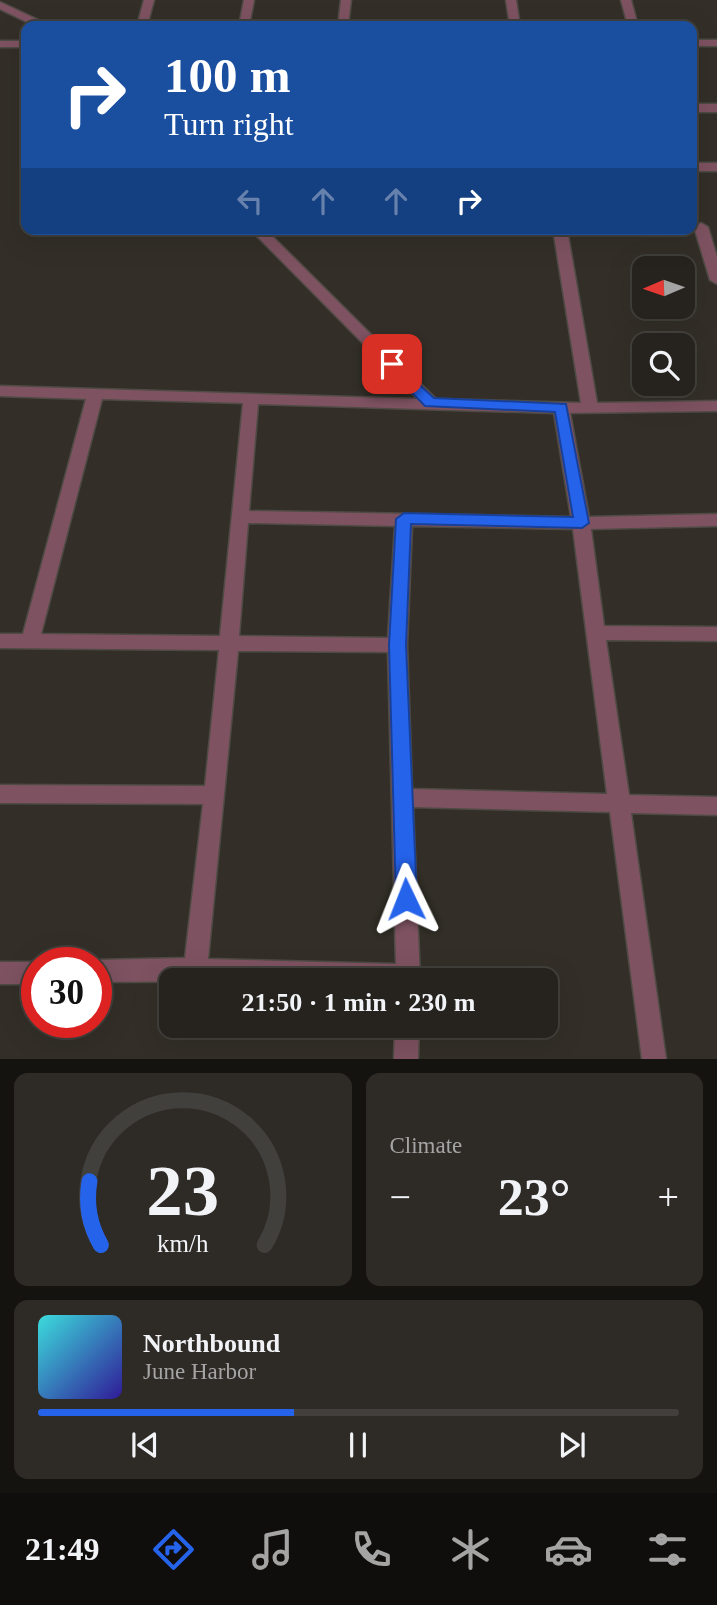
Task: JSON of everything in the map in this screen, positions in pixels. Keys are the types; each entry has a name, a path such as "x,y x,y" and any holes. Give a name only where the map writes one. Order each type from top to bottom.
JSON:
{"street":[{"path":"143,21 149,0"},
{"path":"245,21 249,0"},
{"path":"344,21 346,0"},
{"path":"511,0 514,21"},
{"path":"626,0 632,21"},
{"path":"0,5 25,12 37,21"},
{"path":"697,43 717,43"},
{"path":"0,44 21,44"},
{"path":"697,108 717,108"},
{"path":"697,167 717,167"},
{"path":"697,227 717,228"},
{"path":"697,230 717,280"},
{"path":"263,235 430,402"},
{"path":"561,235 590,408"},
{"path":"0,391 561,408 717,406"},
{"path":"30,642 95,394"},
{"path":"195,968 215,795 251,397"},
{"path":"561,408 582,523 622,804 654,1059"},
{"path":"241,517 582,523 717,520"},
{"path":"404,519 397,645 409,968"},
{"path":"597,633 717,634"},
{"path":"0,641 397,645"},
{"path":"1,797 215,795"},
{"path":"404,798 717,806"},
{"path":"112,971 159,970"},
{"path":"0,973 21,972"},
{"path":"406,1059 407,1038"}],"route":[{"path":"392,364 430,402 561,408 582,523 404,519 397,645 406,899"}]}
